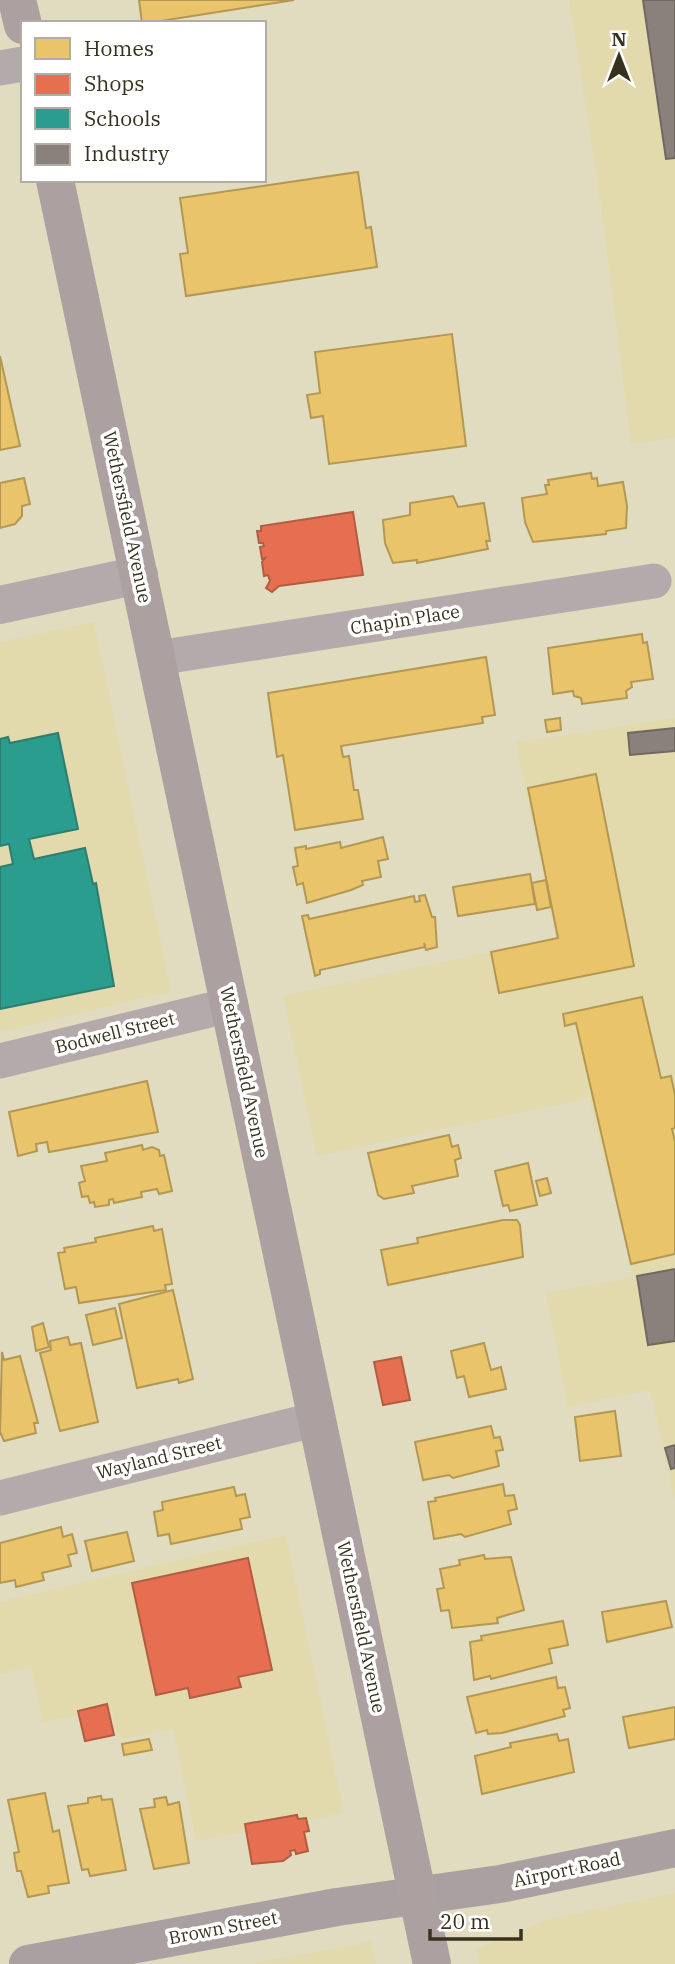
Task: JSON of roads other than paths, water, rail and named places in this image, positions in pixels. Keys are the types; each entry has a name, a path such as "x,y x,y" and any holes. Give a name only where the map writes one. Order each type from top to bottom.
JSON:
{"main road":[{"path":"17,0 22,21"},
{"name":"Wethersfield Avenue","path":"55,182 432,1964"},
{"name":"Airport Road","path":"418,1896 500,1884 675,1848"},
{"name":"Brown Street","path":"28,1964 337,1907 418,1896"}],"street":[{"path":"0,68 21,64"},
{"path":"0,605 139,575"},
{"name":"Chapin Place","path":"157,658 654,581"},
{"name":"Bodwell Street","path":"0,1061 230,1005"},
{"name":"Wayland Street","path":"0,1498 317,1419"}]}
